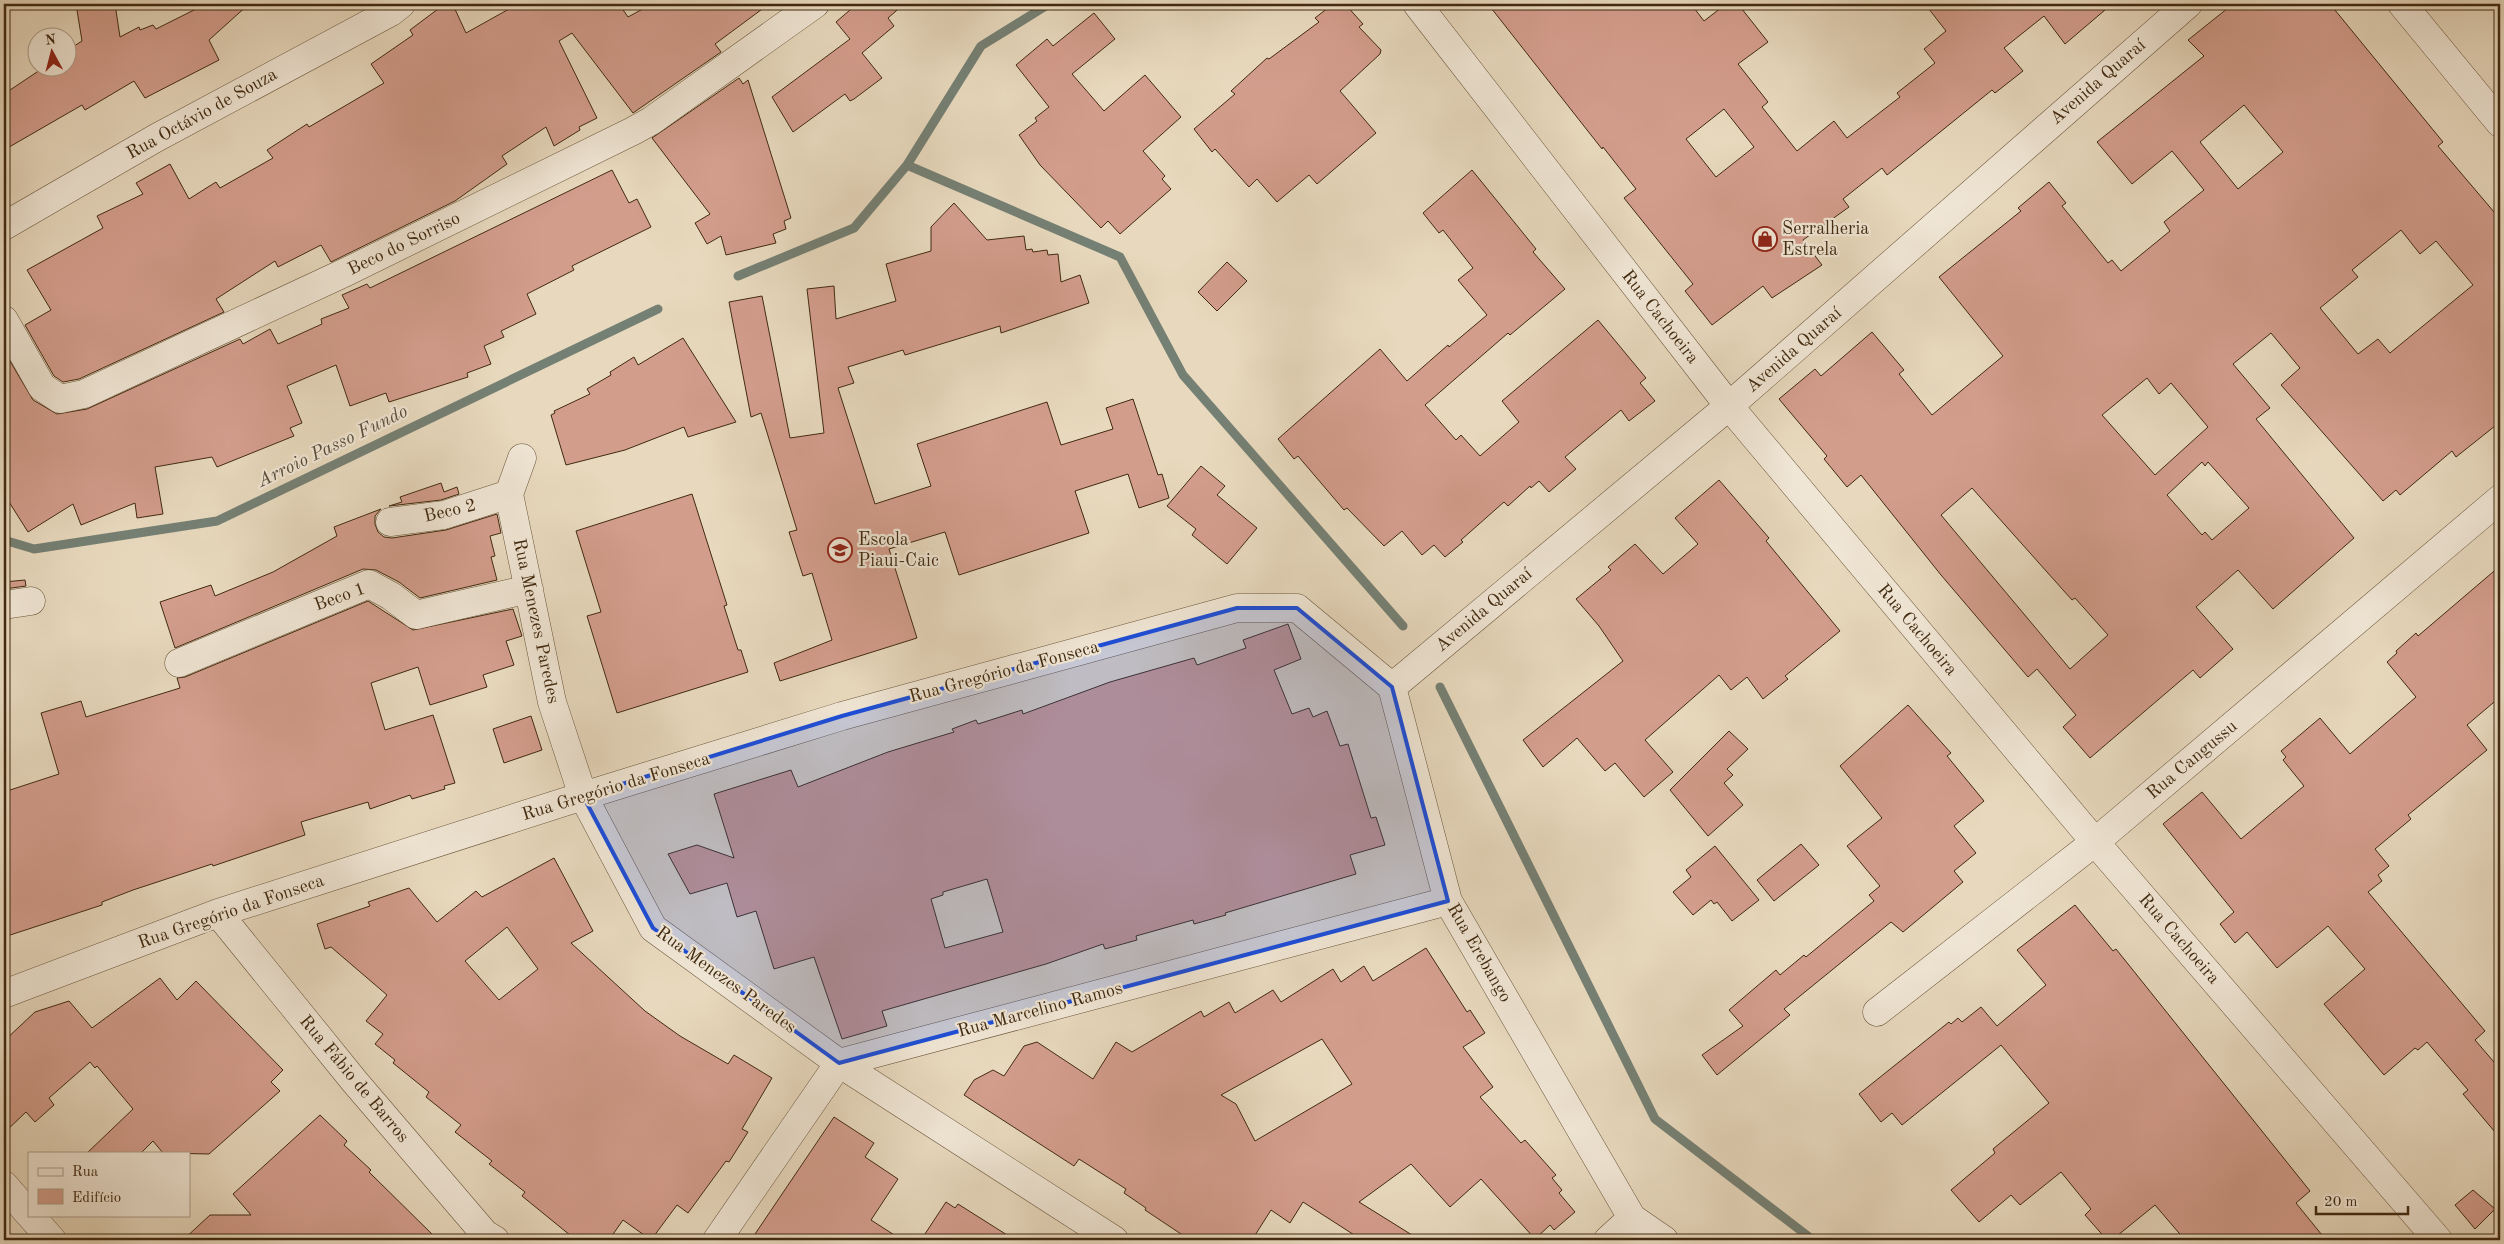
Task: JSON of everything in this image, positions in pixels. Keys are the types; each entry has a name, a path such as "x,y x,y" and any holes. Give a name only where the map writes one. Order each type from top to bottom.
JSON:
{"street":[{"name":"Rua Octávio de Souza","path":"4,226 156,138 392,12 401,4"},
{"name":"Beco do Sorriso","path":"4,320 42,386 60,399 84,394 346,272 633,131 815,4"},
{"name":"Rua Cachoeira","path":"1417,4 1729,406 2095,842 2438,1240"},
{"name":"Avenida Quaraí","path":"1392,687 1729,406 2188,4"},
{"path":"2402,4 2500,123"},
{"path":"509,494 522,458"},
{"name":"Beco 2","path":"390,522 444,515 509,494"},
{"name":"Rua Menezes Paredes","path":"509,494 552,702 583,796 653,928 839,1063 1114,1240"},
{"name":"Rua Cangussu","path":"1877,1012 2095,842 2500,499"},
{"name":"Beco 1","path":"178,663 369,584 391,596 416,615 529,590"},
{"path":"4,606 31,601"},
{"name":"Rua Gregório da Fonseca","path":"4,994 218,913 583,796 842,716 1237,608 1297,608 1392,687"},
{"name":"Rua Erebango","path":"1392,687 1448,900 1632,1218 1664,1240"},
{"name":"Rua Marcelino Ramos","path":"839,1063 1448,900"},
{"name":"Rua Fábio de Barros","path":"218,913 355,1082 485,1234 495,1240"},
{"path":"717,1240 839,1063"},
{"path":"4,1185 28,1214"},
{"path":"30,1216 52,1240"},
{"path":"1608,1240 1632,1218"}],"highlighted area":[{"path":"1237,608 1297,608 1392,687 1448,901 839,1063 653,928 583,796 842,716"}],"building":[{"path":"76,4 115,4 120,37 139,27 140,30 153,25 156,29 206,4 249,4 209,40 219,60 145,98 134,81 85,110 82,105 4,150 4,94 28,78 78,78 78,44 82,41"},
{"path":"518,4 619,4 628,17 652,4 769,4 715,44 721,52 633,113 572,33 559,41 597,118 579,127 580,130 554,146 546,127 502,156 507,164 455,201 331,262 321,245 278,267 275,261 216,299 224,312 79,379 63,382 54,376 25,325 51,310 27,270 103,228 97,216 143,194 136,183 170,164 189,199 216,182 220,188 273,158 267,150 307,124 309,127 384,83 371,64 413,35 410,30 442,6 454,7 466,33"},
{"path":"857,4 904,4 888,18 894,26 862,53 882,78 850,101 845,94 793,132 772,97 850,39 836,22"},
{"path":"1333,4 1345,4 1363,24 1359,27 1381,50 1380,54 1340,91 1376,133 1317,184 1309,175 1277,202 1257,179 1249,187 1215,149 1212,152 1194,129 1235,94 1231,91 1267,58 1269,59 1319,22 1315,18"},
{"path":"1488,4 1691,4 1704,21 1726,4 1738,4 1768,42 1738,64 1768,102 1762,107 1797,151 1834,121 1847,138 1900,97 1897,93 1935,63 1924,49 1946,31 1925,4 2112,4 2065,44 2044,16 2004,48 2023,71 1995,93 1992,90 1887,175 1882,168 1843,199 1849,207 1803,240 1822,265 1772,298 1763,286 1712,325 1685,291 1693,284 1624,198 1636,189 1603,147 1602,149","holes":["1724,109 1754,147 1716,177 1686,139"]},
{"path":"2233,4 2330,4 2443,142 2438,146 2500,219 2500,422 2456,457 2452,451 2400,495 2396,490 2383,501 2281,385 2300,368 2271,333 2233,364 2270,408 2256,419 2354,538 2273,609 2238,570 2196,607 2233,649 2200,678 2193,670 2090,758 2063,727 2076,715 2037,669 2028,677 1941,575 1861,475 1847,487 1824,459 1827,456 1779,399 1815,369 1821,376 1872,332 1904,370 1899,374 1932,415 2003,356 1939,277 2021,211 2018,208 2049,182 2066,203 2062,206 2108,263 2112,260 2121,271 2170,231 2164,222 2204,190 2172,151 2132,184 2097,142 2204,56 2188,40","holes":["2244,105 2283,152 2238,189 2200,142","2401,230 2420,254 2436,241 2473,285 2390,353 2378,339 2358,354 2320,308 2358,277 2352,270","2147,378 2159,394 2171,383 2208,427 2155,475 2102,415","2202,462 2205,466 2208,462 2249,508 2212,540 2205,532 2202,535 2167,495","1972,488 2072,600 2075,598 2108,635 2070,669 1941,515"]},
{"path":"1094,13 1115,39 1072,74 1104,111 1145,75 1181,117 1143,151 1165,176 1162,179 1171,189 1120,234 1108,221 1101,228 1040,165 1019,135 1037,121 1035,118 1049,107 1016,65 1047,39 1053,46"},
{"path":"739,78 743,84 748,80 791,218 784,221 786,229 773,234 776,243 726,255 721,236 707,244 695,223 710,214 652,138"},
{"path":"612,170 629,203 637,199 651,227 572,266 574,270 527,294 536,314 501,331 504,337 484,346 491,364 467,373 468,377 389,402 386,393 350,406 336,365 287,386 302,423 290,428 294,436 217,467 212,457 155,467 163,514 137,518 135,503 81,525 73,504 28,532 4,494 4,351 33,400 57,414 87,409 240,339 243,344 270,329 278,344 322,324 321,319 349,308 342,295 367,284 370,288"},
{"path":"1472,170 1536,249 1533,252 1565,289 1510,335 1508,333 1425,405 1456,440 1461,435 1480,456 1519,422 1502,401 1598,320 1646,378 1640,383 1655,401 1629,421 1621,410 1565,457 1576,469 1549,492 1539,481 1531,488 1530,486 1508,506 1504,502 1461,540 1463,542 1445,557 1434,545 1422,555 1402,531 1384,546 1347,508 1344,510 1298,456 1294,459 1278,439 1380,349 1407,381 1448,345 1449,347 1487,315 1458,280 1473,268 1443,230 1439,233 1423,213"},
{"path":"954,203 987,240 1024,236 1026,250 1032,249 1033,252 1047,250 1048,255 1058,254 1061,282 1080,275 1089,303 1001,333 1000,326 905,355 903,350 848,367 854,383 838,388 875,504 931,486 917,444 1047,402 1061,445 1113,429 1106,408 1133,399 1158,475 1162,474 1169,498 1139,508 1128,474 1075,491 1089,533 959,575 945,532 889,549 917,638 780,681 774,663 832,640 812,573 803,576 789,532 797,530 761,413 751,417 729,302 762,296 790,438 824,433 807,289 834,286 836,319 896,301 886,264 931,251 931,227"},
{"path":"1227,262 1247,281 1217,311 1198,292"},
{"path":"683,338 736,422 688,437 684,427 625,450 566,465 551,415 555,413 554,411 590,394 587,389 611,375 610,372 634,357 638,365"},
{"path":"1201,466 1225,486 1217,495 1257,528 1227,564 1192,535 1196,529 1167,506"},
{"path":"1719,480 1769,538 1766,541 1840,631 1785,676 1788,679 1763,699 1747,677 1731,690 1719,675 1645,740 1673,772 1644,797 1615,763 1605,771 1577,738 1543,767 1523,740 1623,661 1599,626 1576,599 1611,570 1608,567 1635,544 1663,574 1698,544 1675,518"},
{"path":"441,483 444,492 457,487 459,494 441,500 389,506 402,502 400,497"},
{"path":"692,494 727,605 724,606 738,650 741,650 748,672 617,713 587,616 601,612 576,531"},
{"path":"381,509 375,516 378,532 384,537 392,538 446,530 497,514 501,533 490,536 495,556 491,557 497,580 420,598 399,582 376,570 363,569 175,648 160,602 211,585 215,596 273,572 337,536 334,527"},
{"path":"2500,566 2500,697 2467,725 2487,750 2408,815 2411,819 2375,849 2389,866 2378,875 2382,881 2368,892 2485,1031 2475,1040 2500,1069 2500,1138 2463,1094 2468,1090 2427,1042 2418,1050 2415,1048 2384,1075 2324,1004 2365,969 2328,926 2277,968 2247,932 2235,943 2220,924 2234,912 2163,824 2202,792 2241,839 2304,786 2283,760 2286,757 2281,751 2320,718 2350,754 2416,697 2387,662 2416,633 2418,636"},
{"path":"25,580 26,586 4,589 4,582"},
{"path":"368,601 413,630 513,609 522,636 506,641 514,665 483,675 487,687 430,705 418,667 371,683 385,730 433,715 455,783 444,786 445,789 412,799 410,795 370,809 368,802 301,822 305,835 213,866 212,864 133,890 102,902 102,905 4,937 4,792 59,774 41,713 81,701 86,717 180,688 177,678 185,677"},
{"path":"1288,624 1301,659 1274,670 1292,714 1309,708 1313,717 1327,711 1340,746 1348,744 1371,818 1376,817 1385,845 1350,855 1356,874 1225,913 1226,915 1194,924 1193,920 1136,936 1137,940 1105,949 1103,944 1046,964 882,1011 887,1026 842,1039 814,957 774,969 756,911 737,917 727,883 690,894 668,854 697,845 734,858 714,794 791,770 798,787 888,752 954,732 952,729 976,720 978,724 1022,710 1023,714 1110,682 1194,658 1197,665 1246,648 1243,640","holes":["987,879 1003,932 945,948 931,899 943,895 943,892"]},
{"path":"1908,705 1951,753 1947,756 1984,801 1954,826 1976,853 1954,871 1963,882 1903,932 1891,922 1784,1009 1790,1015 1717,1075 1702,1055 1743,1026 1729,1010 1776,970 1780,975 1804,955 1806,957 1874,901 1869,895 1880,886 1847,846 1882,818 1840,766"},
{"path":"531,716 542,750 504,763 493,729"},
{"path":"1729,731 1748,749 1727,769 1733,775 1724,783 1743,805 1708,836 1670,790"},
{"path":"1801,844 1819,865 1774,901 1757,880"},
{"path":"1715,846 1759,900 1732,921 1717,902 1714,904 1711,900 1693,915 1673,892 1691,877 1686,870"},
{"path":"554,858 593,931 571,943 645,1011 680,1036 728,1064 734,1055 772,1078 742,1129 748,1132 729,1162 726,1161 688,1213 677,1205 651,1240 623,1220 609,1240 576,1240 522,1196 525,1192 489,1164 492,1161 455,1132 461,1125 426,1097 429,1092 393,1063 395,1060 375,1044 383,1034 366,1021 387,995 331,947 325,949 317,924 370,906 368,902 409,888 437,922 476,891 482,897","holes":["507,927 538,969 499,1000 465,961"]},
{"path":"2075,905 2113,951 2116,949 2310,1191 2296,1203 2326,1240 2185,1240 2155,1205 2112,1240 2107,1240 2085,1215 2091,1209 2061,1172 2020,1205 2011,1195 1979,1222 1951,1190 1995,1153 1993,1149 2049,1103 2001,1045 1902,1125 1892,1113 1881,1122 1859,1094 1949,1022 1951,1024 1958,1018 1962,1022 1981,1007 1997,1026 2046,985 2017,950"},
{"path":"1426,948 1467,1012 1470,1010 1485,1033 1463,1047 1493,1087 1480,1097 1521,1143 1525,1140 1556,1175 1552,1178 1562,1190 1559,1193 1575,1212 1554,1230 1550,1225 1535,1239 1481,1179 1450,1207 1411,1164 1359,1202 1420,1240 1362,1240 1303,1202 1290,1223 1271,1210 1252,1240 1190,1240 1145,1210 1146,1208 1124,1193 1126,1189 1079,1159 1074,1166 964,1095 974,1080 993,1070 1004,1076 1024,1046 1037,1042 1093,1079 1116,1042 1132,1052 1201,1011 1204,1017 1229,1002 1235,1013 1273,990 1281,1002 1333,969 1341,982 1364,966 1373,981","holes":["1322,1039 1352,1084 1255,1141 1236,1104 1221,1095"]},
{"path":"160,978 177,1000 196,981 283,1070 271,1082 280,1091 209,1154 162,1152 153,1141 142,1152 88,1152 133,1109 97,1066 95,1068 90,1062 49,1098 54,1105 35,1122 26,1112 4,1133 4,1041 35,1012 69,1001 92,1028"},
{"path":"320,1115 347,1141 344,1145 371,1170 369,1172 438,1240 183,1240 210,1215 251,1215 233,1194"},
{"path":"834,1117 874,1143 865,1157 898,1179 871,1220 902,1240 751,1240"},
{"path":"2473,1190 2495,1209 2475,1229 2455,1205"},
{"path":"946,1202 955,1208 958,1204 1015,1240 921,1240"}],"waterway":[{"name":"Arroio Passo Fundo","path":"738,276 854,228 907,165 981,46 1049,4"},
{"path":"907,165 1120,257 1183,375 1403,626"},
{"name":"Arroio Passo Fundo","path":"4,540 34,549 217,521 658,309"},
{"path":"1440,687 1655,1119 1813,1240"}],"place":[{"name":"Serralheria Estrela","path":"1765,239"},
{"name":"Escola Piaui-Caic","path":"840,550"}]}
